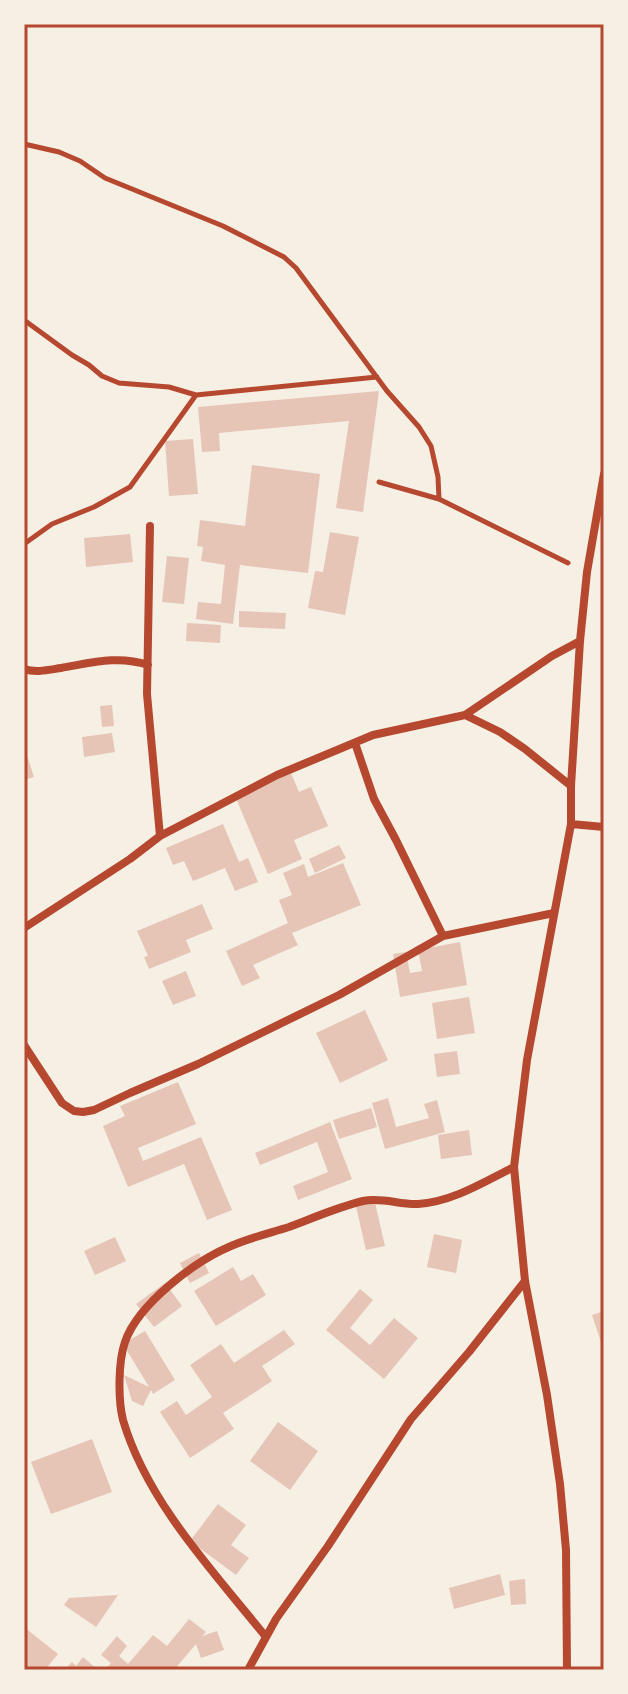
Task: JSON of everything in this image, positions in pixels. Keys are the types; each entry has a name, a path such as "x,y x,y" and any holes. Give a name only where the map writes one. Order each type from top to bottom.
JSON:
{"street":[{"path":"567,1670 566,1550 560,1484 525,1281 514,1167 527,1060 571,824 580,641 587,572 604,474"},
{"path":"150,526 147,694 160,836"},
{"path":"24,928 160,836 277,775 373,735 465,715 552,656 580,641"},
{"path":"24,669 40,671 115,659 148,665"},
{"path":"465,715 500,732 571,786"},
{"path":"355,743 374,799 443,936"},
{"path":"571,824 604,827"},
{"path":"24,1045 62,1103 74,1111 94,1110 198,1064 339,995 443,936 554,913"},
{"path":"266,1637 190,1542 163,1504 139,1460 124,1422 119,1398 125,1343 137,1319 157,1295 195,1266 230,1246 363,1201 414,1204 461,1193 514,1167"},
{"path":"248,1670 276,1619 337,1533 411,1419 525,1281"}],"path":[{"path":"24,144 71,157 105,178 223,226 284,257 296,268 377,377 419,427 431,446 439,499"},
{"path":"24,320 102,376 119,383 169,387 196,395 377,377"},
{"path":"24,544 52,524 94,507 130,487 196,395"},
{"path":"379,482 439,499 587,572"}],"building":[{"path":"379,391 363,512 336,508 349,421 219,433 220,451 202,452 198,407"},
{"path":"193,439 198,494 169,496 165,441"},
{"path":"252,465 320,474 308,573 240,565 233,624 196,619 198,602 221,604 225,565 201,561 203,547 197,546 200,520 245,526"},
{"path":"330,532 359,537 345,615 308,608 315,571 323,572"},
{"path":"130,534 133,562 86,567 84,538"},
{"path":"167,556 189,558 184,604 162,602"},
{"path":"239,611 286,613 285,629 239,627"},
{"path":"187,623 221,625 220,643 186,641"},
{"path":"112,705 114,726 102,727 100,706"},
{"path":"112,733 115,752 84,757 82,737"},
{"path":"24,746 34,777 24,780"},
{"path":"291,773 299,792 311,787 328,826 294,840 302,859 268,874 235,796"},
{"path":"223,824 239,862 248,858 258,882 235,891 225,868 193,881 184,861 173,865 166,848"},
{"path":"339,845 346,858 315,873 309,859"},
{"path":"343,863 361,905 292,933 298,945 253,965 260,978 242,986 226,951 288,923 279,900 292,895 283,873 304,864 308,877"},
{"path":"202,904 213,929 186,940 191,952 149,969 144,957 148,956 137,931"},
{"path":"460,942 467,985 400,997 393,954 406,952 410,973 422,971 418,950"},
{"path":"186,971 196,996 173,1005 162,981"},
{"path":"469,997 475,1033 437,1039 432,1003"},
{"path":"365,1010 388,1060 340,1083 316,1033"},
{"path":"457,1051 460,1074 437,1077 434,1054"},
{"path":"178,1082 196,1124 138,1148 143,1161 201,1137 232,1210 207,1220 184,1164 128,1187 103,1126 125,1116 120,1106"},
{"path":"388,1098 396,1127 429,1118 424,1104 437,1100 445,1132 385,1149 372,1103"},
{"path":"371,1108 377,1127 339,1139 333,1120"},
{"path":"330,1122 352,1179 298,1200 293,1186 328,1172 317,1142 260,1165 255,1153"},
{"path":"469,1130 472,1155 441,1159 438,1135"},
{"path":"374,1198 385,1246 366,1250 355,1202"},
{"path":"434,1234 462,1240 456,1273 427,1267"},
{"path":"115,1237 126,1261 95,1275 84,1251"},
{"path":"199,1253 209,1273 190,1283 180,1263"},
{"path":"233,1267 241,1281 253,1274 266,1295 216,1326 194,1291"},
{"path":"165,1283 182,1306 154,1327 136,1304"},
{"path":"360,1289 373,1300 350,1328 370,1345 394,1318 418,1338 384,1379 326,1330"},
{"path":"604,1311 604,1340 601,1342 592,1315"},
{"path":"284,1330 295,1344 262,1366 272,1381 223,1413 234,1429 190,1458 160,1412 177,1401 186,1415 212,1397 190,1365 221,1344 234,1363"},
{"path":"145,1331 175,1380 153,1394 151,1390 143,1406 132,1401 124,1375 149,1387 123,1344"},
{"path":"278,1422 318,1451 290,1490 250,1461"},
{"path":"92,1439 112,1492 51,1514 31,1462"},
{"path":"218,1504 246,1525 231,1545 249,1558 236,1575 190,1541"},
{"path":"500,1574 505,1595 454,1609 449,1588"},
{"path":"525,1579 526,1604 511,1605 509,1581"},
{"path":"118,1595 96,1627 64,1605 69,1598"},
{"path":"189,1619 206,1632 202,1636 217,1631 224,1650 201,1658 196,1644 174,1670 105,1670 111,1663 101,1655 117,1636 127,1646 119,1656 128,1664 153,1635 167,1646"},
{"path":"24,1627 58,1654 45,1670 24,1670"},
{"path":"83,1657 98,1670 64,1670 72,1662 76,1666"}]}
